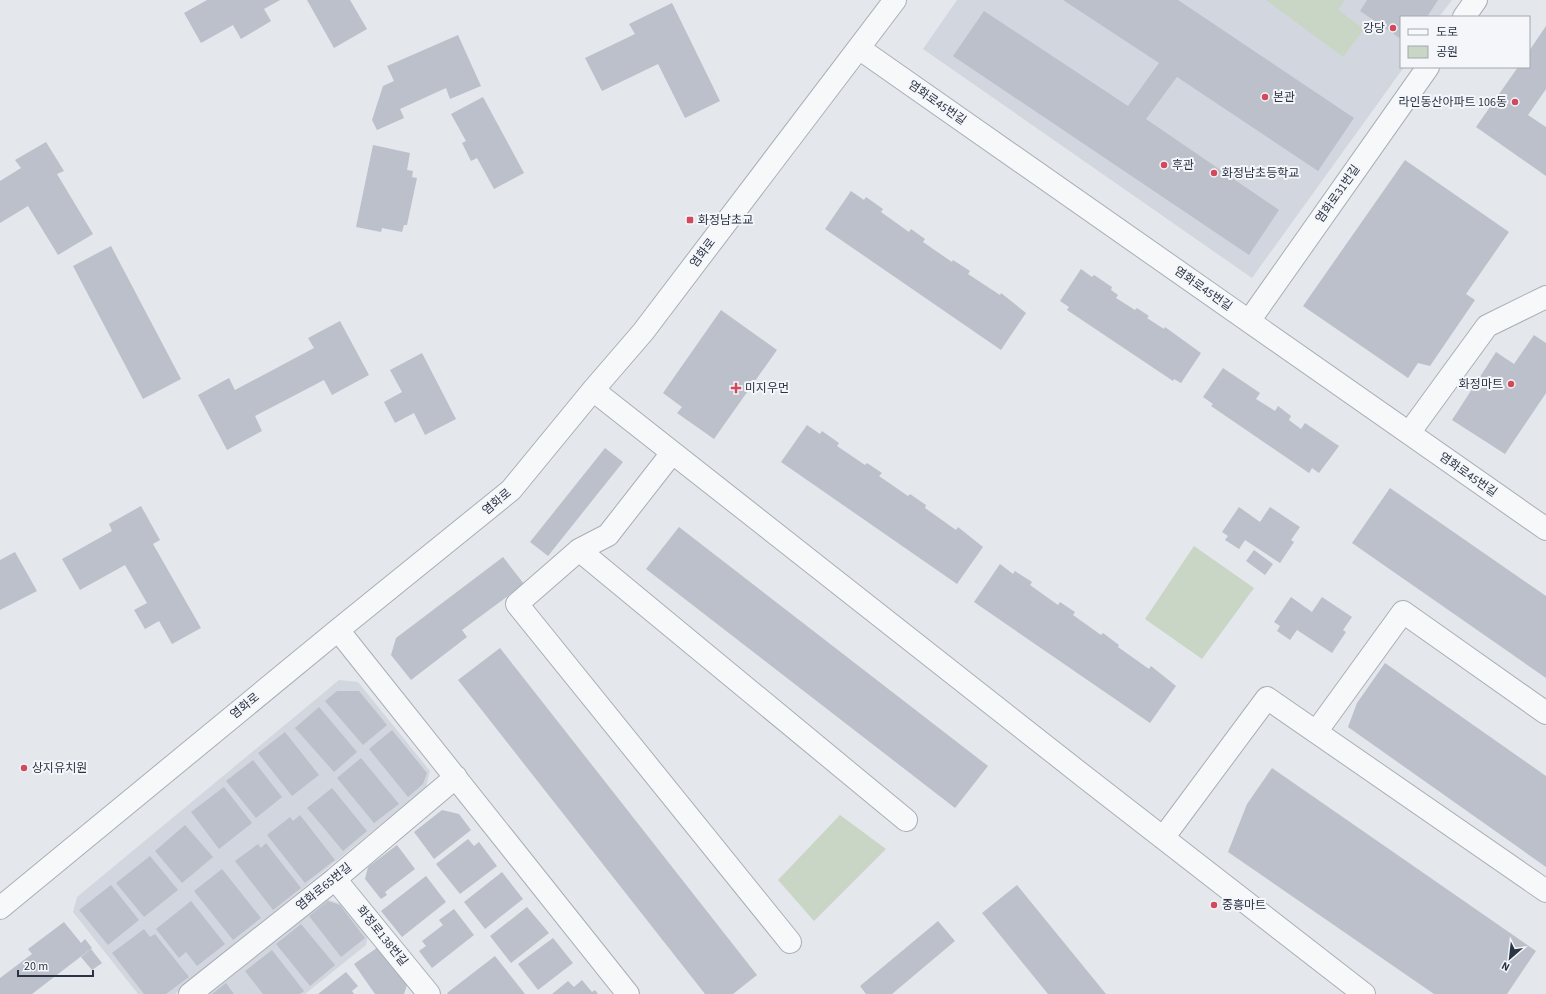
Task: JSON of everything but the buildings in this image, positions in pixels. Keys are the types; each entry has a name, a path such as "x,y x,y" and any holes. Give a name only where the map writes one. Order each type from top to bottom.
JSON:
{"street":[{"name":"염화로","path":"0,908 511,490 643,332 860,49 895,0"},
{"path":"1465,16 1476,0"},
{"name":"염화로45번길","path":"860,49 1546,529"},
{"name":"염화로31번길","path":"1249,321 1427,68"},
{"path":"1408,433 1487,326 1546,297"},
{"path":"593,390 1067,763 1364,994"},
{"path":"672,453 608,535 579,550 517,604 790,942"},
{"path":"579,550 906,820"},
{"path":"1316,732 1403,612 1546,713"},
{"path":"338,630 456,776 628,994"},
{"path":"1163,838 1267,698 1546,891"},
{"name":"염화로65번길","path":"190,994 335,879 456,776"},
{"name":"화정로138번길","path":"335,879 428,994"}],"shaded area":[{"name":"화정남초등학교","path":"957,0 1452,0 1440,16 1400,16 1400,68 1403,68 1252,278 923,49"},
{"path":"339,680 358,682 430,771 426,787 175,994 138,994 73,912 77,897"},
{"path":"325,899 343,904 368,935 366,945 305,994 205,994"}],"green space":[{"path":"1266,0 1345,0 1338,10 1364,29 1343,57"},
{"path":"1194,546 1254,588 1202,659 1145,619"},
{"path":"840,815 886,849 814,921 778,880"}],"place":[{"name":"강당","path":"1393,28"},
{"name":"본관","path":"1265,97"},
{"name":"라인동산아파트 106동","path":"1515,102"},
{"name":"후관","path":"1164,165"},
{"name":"화정남초등학교","path":"1214,173"},
{"name":"화정남초교","path":"690,220"},
{"name":"화정마트","path":"1511,384"},
{"name":"미지우먼","path":"736,388"},
{"name":"상지유치원","path":"24,768"},
{"name":"중흥마트","path":"1214,905"}]}
